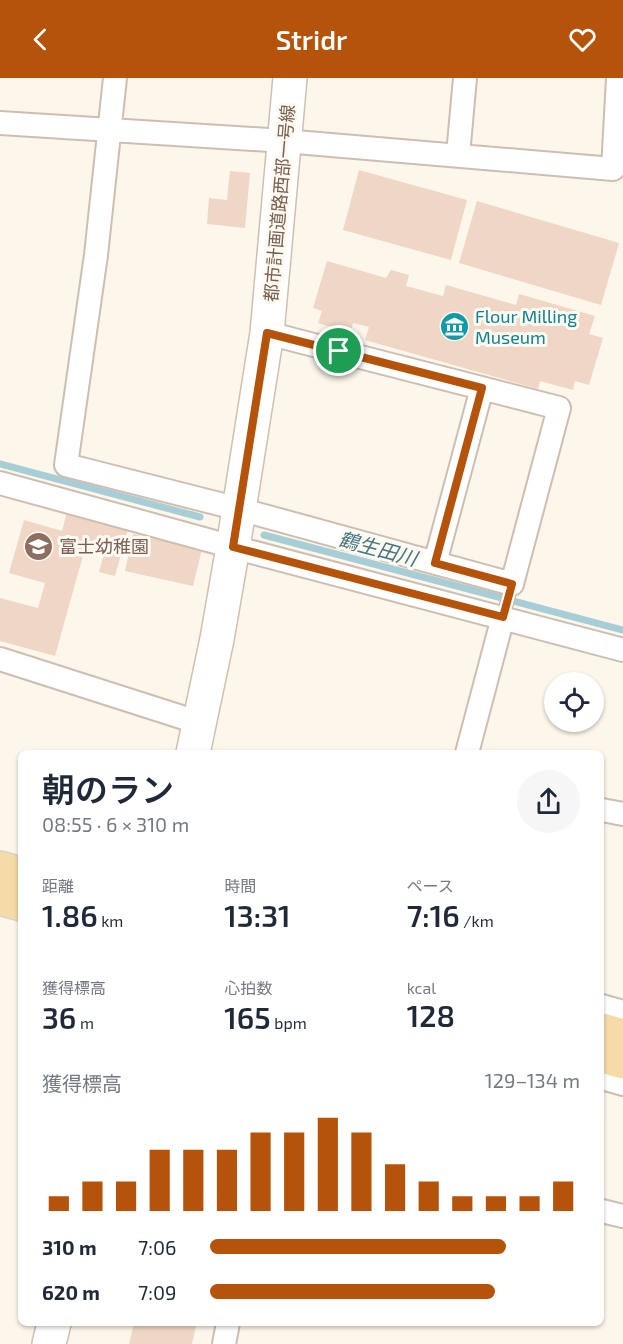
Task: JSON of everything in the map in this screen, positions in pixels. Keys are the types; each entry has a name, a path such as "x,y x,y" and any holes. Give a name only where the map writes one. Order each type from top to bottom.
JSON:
{"main road":[{"path":"0,868 18,873"},
{"path":"0,898 18,903"},
{"path":"604,1031 623,1036"},
{"path":"604,1057 623,1062"}],"street":[{"path":"115,78 96,255 66,465 239,509 435,563 511,589 559,408 267,333"},
{"name":"都市計画道路西部一号線","path":"196,738 217,639 267,333 290,78"},
{"path":"458,155 465,78"},
{"path":"0,123 284,141 613,169 618,78"},
{"path":"435,563 482,388"},
{"path":"0,483 233,547 504,613 623,650"},
{"path":"468,750 504,613"},
{"path":"0,659 196,738"},
{"path":"604,810 623,814"},
{"path":"604,1007 623,1012"},
{"path":"604,1079 623,1084"},
{"path":"604,1211 623,1216"},
{"path":"49,1344 53,1326"},
{"path":"224,1344 227,1326"}],"lane":[{"path":"504,613 511,589"}],"building":[{"path":"359,170 467,200 451,260 343,230"},
{"path":"230,171 250,173 245,228 207,224 209,198 227,200"},
{"path":"477,201 619,243 601,305 459,263"},
{"path":"327,261 386,278 391,270 409,275 406,286 443,296 446,285 516,305 519,294 595,316 589,334 603,338 589,385 575,381 573,390 540,381 538,389 365,340 369,327 353,323 350,333 318,323 322,311 313,308"},
{"path":"67,512 128,529 115,576 99,572 106,547 87,541 55,656 0,641 0,598 38,608 45,583 9,573 24,520 62,531"},
{"path":"133,534 202,549 193,586 125,571"},
{"path":"133,1326 196,1326 192,1344 129,1344"}],"waterway":[{"name":"鶴生田川","path":"0,464 200,517"},
{"name":"鶴生田川","path":"264,535 623,630"}],"place":[{"name":"Flour Milling Museum","path":"454,326"},
{"name":"富士幼稚園","path":"38,546"}],"route":[{"path":"267,333 339,351 482,388 435,563 512,584 503,617 233,547 267,333"}]}
